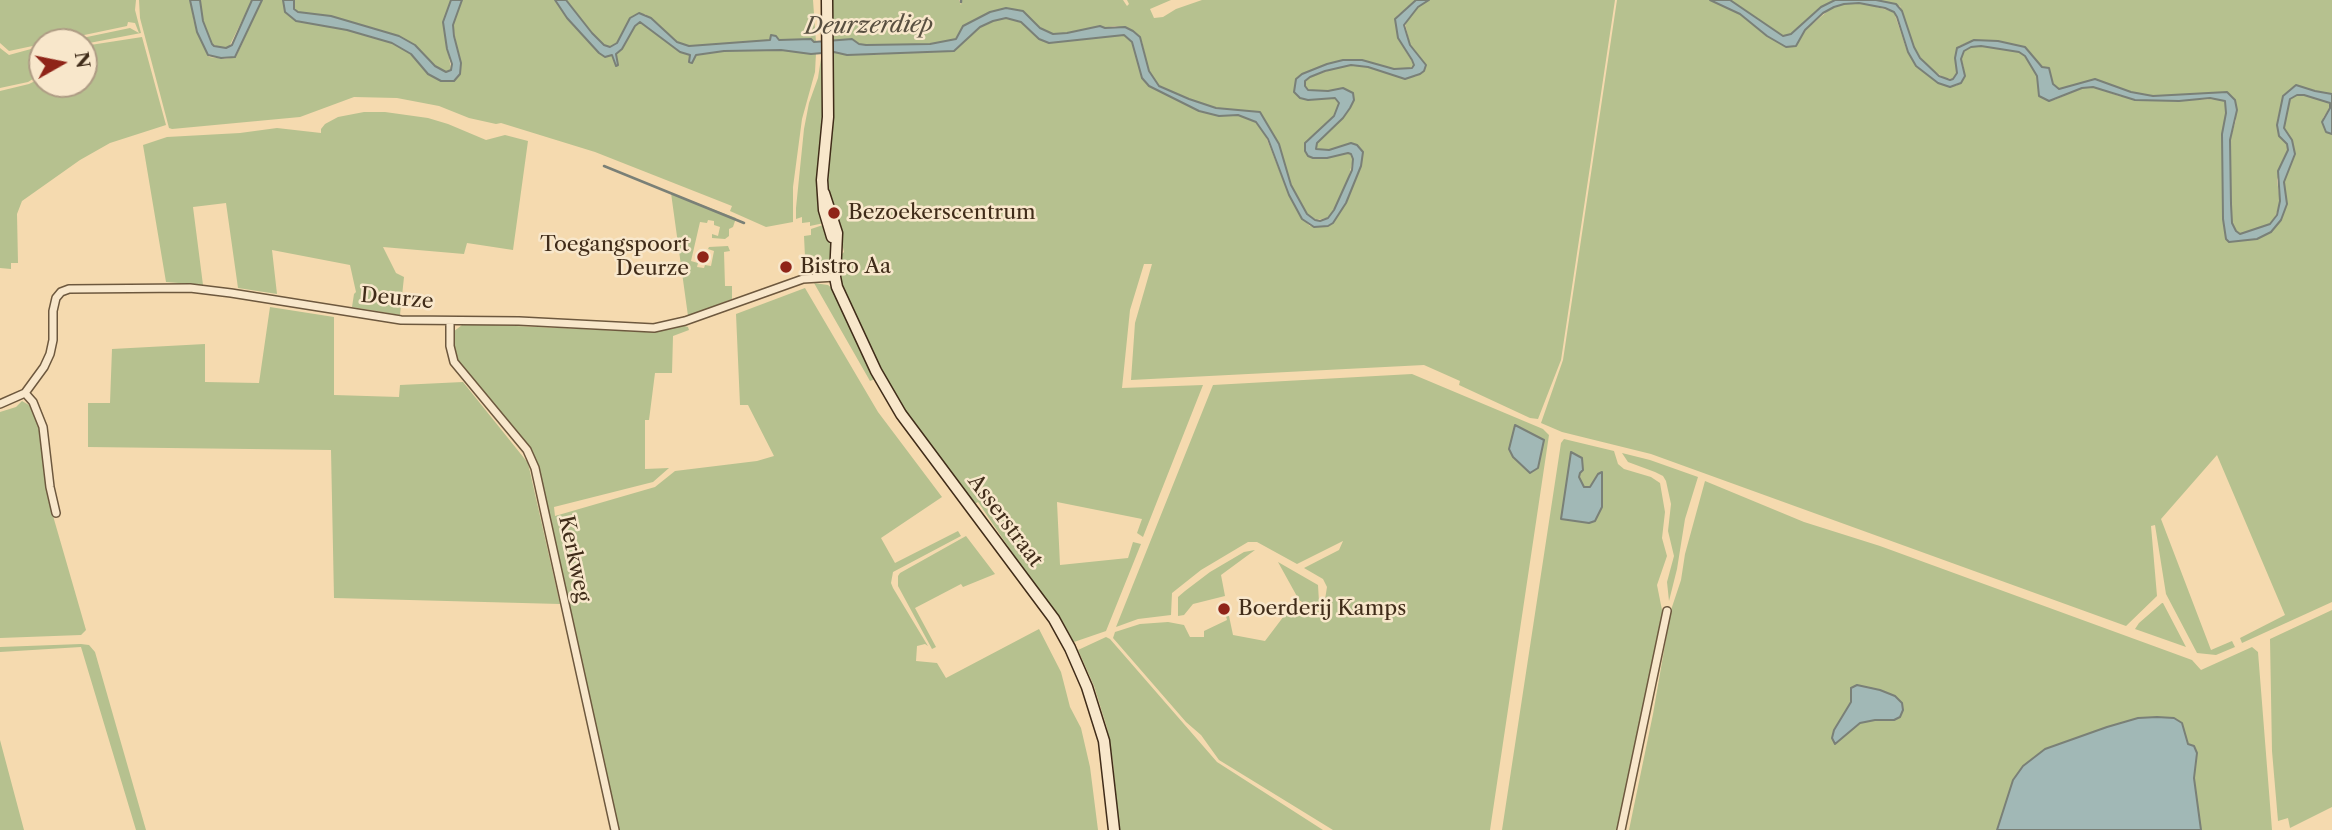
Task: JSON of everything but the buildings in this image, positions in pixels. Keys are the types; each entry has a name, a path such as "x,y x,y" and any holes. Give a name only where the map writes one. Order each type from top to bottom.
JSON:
{"main road":[{"name":"Asserstraat","path":"827,0 828,117 823,165 824,210 826,223 837,249 836,287 876,371 901,414 1054,619 1070,648 1087,687 1104,741 1114,830"}],"street":[{"name":"Deurze","path":"25,393 50,354 56,299 61,292 69,289 190,288 401,320 519,321 654,328 685,321 803,279 835,277"},
{"name":"Kerkweg","path":"450,321 450,346 454,362 527,450 536,468 615,830"},
{"path":"0,404 25,393 33,402 43,427 50,488 56,513"},
{"path":"1621,830 1667,611"}],"green space":[{"path":"0,0 136,0 135,10 141,33 98,41 98,35 130,28 139,33 135,23 128,22 127,26 98,32 98,28 28,28 28,47 9,51 0,43"},
{"path":"139,0 190,0 194,22 209,57 236,57 262,0 283,0 285,12 296,21 347,30 392,43 411,54 429,74 447,82 456,79 461,71 453,25 462,0 555,0 567,18 599,53 605,57 612,55 616,66 616,54 640,22 680,52 690,55 691,63 696,55 724,51 781,50 816,53 815,72 802,119 793,187 793,222 766,227 730,211 732,206 595,152 501,123 469,118 439,106 397,98 354,97 300,117 169,128 140,18"},
{"path":"200,0 252,0 229,47 212,44 203,21"},
{"path":"294,0 451,0 443,23 451,69 446,72 435,66 415,45 399,36 331,16 298,12 294,9"},
{"path":"566,0 813,0 816,42 811,39 779,40 776,36 771,36 770,40 685,46 645,14 630,18 617,43 610,47 604,45 592,33"},
{"path":"831,0 959,0 961,5 962,0 1123,0 1127,6 1127,0 1171,0 1150,9 1154,18 1163,17 1176,9 1202,0 1416,0 1397,16 1398,38 1414,65 1407,70 1362,60 1343,60 1302,74 1304,99 1335,98 1339,103 1334,116 1305,143 1305,151 1308,156 1319,158 1348,153 1353,160 1347,183 1332,213 1327,218 1316,220 1307,214 1291,185 1279,144 1260,112 1216,108 1159,86 1149,71 1142,42 1130,29 1100,26 1053,34 1040,28 1023,11 1006,8 992,11 962,27 956,39 949,42 866,45 852,39 832,42"},
{"path":"1429,0 1615,0 1561,360 1538,419 1530,418 1459,385 1460,381 1424,365 1131,380 1135,323 1152,264 1144,264 1130,310 1122,388 1203,385 1143,537 1137,533 1142,519 1057,502 1060,565 1128,558 1133,542 1141,544 1106,631 1074,642 1060,617 1028,576 978,502 973,505 885,380 839,278 841,255 844,252 837,222 839,220 827,188 826,176 834,93 834,52 865,55 954,51 980,27 1006,18 1021,22 1039,39 1049,43 1126,35 1132,42 1142,78 1149,86 1196,110 1219,116 1238,115 1256,122 1264,132 1289,195 1301,217 1310,226 1318,227 1333,223 1346,203 1361,166 1363,152 1351,143 1329,150 1316,149 1317,143 1344,116 1354,99 1352,92 1340,88 1328,91 1308,90 1305,81 1310,77 1351,65 1368,66 1405,78 1417,76 1424,71 1426,65 1410,45 1405,23 1418,7"},
{"path":"1617,0 1710,0 1740,14 1767,36 1786,47 1794,47 1801,34 1830,9 1844,4 1863,3 1894,12 1906,48 1916,65 1938,83 1948,86 1956,86 1963,79 1961,58 1964,51 1981,46 2019,52 2025,56 2037,76 2039,96 2054,100 2082,88 2093,87 2144,101 2219,99 2226,102 2222,134 2223,219 2226,239 2229,242 2271,232 2287,204 2284,182 2295,154 2284,128 2290,99 2304,95 2330,103 2323,118 2326,132 2332,134 2332,602 2242,643 2240,638 2285,615 2217,455 2161,519 2211,650 2232,641 2235,647 2216,655 2197,653 2166,594 2155,525 2151,526 2157,596 2126,626 1651,454 1562,432 1541,423 1563,360"},
{"path":"1730,0 1835,0 1821,7 1791,34 1782,36"},
{"path":"1876,0 2332,0 2332,94 2296,85 2283,96 2277,122 2281,139 2287,144 2288,150 2277,180 2280,201 2276,215 2270,224 2240,234 2232,223 2231,204 2230,140 2236,120 2223,92 2153,96 2131,92 2095,79 2059,89 2053,84 2049,68 2042,67 2025,47 1998,41 1974,40 1959,46 1955,58 1957,73 1953,79 1945,78 1929,68 1916,52 1900,6"},
{"path":"142,37 166,125 110,143 80,160 22,201 17,214 18,263 11,263 11,269 0,268 0,91 28,84 28,98 98,98 98,44"},
{"path":"0,48 9,55 28,50 28,82 0,88"},
{"path":"821,58 824,223 810,226 810,222 802,223 802,217 796,219 796,208 804,129"},
{"path":"364,112 428,118 486,140 505,135 528,141 513,250 467,243 464,254 383,247 396,273 404,277 400,315 352,307 356,292 350,265 272,250 277,294 238,288 226,203 193,207 203,285 166,282 143,145 167,137 277,128 321,133 325,124 338,117"},
{"path":"671,193 736,218 733,227 729,229 729,236 725,239 712,238 712,234 718,236 720,227 714,225 714,221 700,222 691,261 698,263 697,267 711,266 714,251 708,249 709,247 728,246 730,251 724,252 725,286 732,286 732,299 688,316"},
{"path":"823,225 831,246 831,266 824,273 811,274 809,269 814,267 813,257 805,257 804,236 811,235 811,229"},
{"path":"814,283 828,285 833,289 875,379 870,381"},
{"path":"805,288 878,412 942,497 881,538 895,563 958,531 961,536 893,572 893,588 928,646 917,646 916,661 937,663 946,678 1039,629 1061,672 1070,707 1081,728 1090,767 1098,830 618,830 536,465 458,363 452,349 453,332 462,325 472,324 646,332 681,325 688,327 689,330 673,336 672,373 655,373 649,420 645,420 645,469 669,468 653,482 554,507 555,516 655,487 675,471 757,461 774,456 748,405 740,405 736,314"},
{"path":"270,307 334,317 334,395 399,397 400,385 463,382 528,463 560,604 334,598 331,450 88,447 88,403 110,403 112,349 205,344 205,382 259,383"},
{"path":"1412,374 1543,429 1549,435 1490,830 1333,830 1219,760 1201,735 1186,722 1113,638 1115,632 1140,624 1168,622 1184,625 1190,637 1204,637 1204,631 1227,620 1226,616 1229,616 1233,635 1265,641 1293,604 1310,617 1315,610 1299,600 1278,562 1318,585 1319,602 1316,610 1323,612 1327,587 1323,579 1304,568 1339,550 1343,541 1297,564 1257,542 1248,542 1201,570 1172,593 1171,615 1138,619 1116,627 1213,385"},
{"path":"22,401 29,405 40,429 49,502 86,630 81,635 0,638 0,412 16,407"},
{"path":"1564,439 1614,451 1618,464 1624,469 1651,477 1660,483 1665,512 1662,538 1667,556 1657,585 1663,615 1617,830 1502,830 1561,443"},
{"path":"1622,453 1698,477 1685,519 1669,601 1667,582 1674,556 1668,531 1671,504 1666,481 1655,472 1628,462"},
{"path":"1705,481 1804,522 1880,546 2192,660 2201,670 2252,647 2258,652 2272,830 2201,830 2194,778 2197,753 2107,727 2045,749 2005,808 1997,830 1629,830 1671,610 1681,580 1685,554","holes":["1851,702 1894,720 1860,723 1835,744 1834,730"]},
{"path":"966,536 995,574 963,587 961,584 915,608 936,647 932,649 898,586 898,576"},
{"path":"1255,550 1221,575 1225,596 1193,604 1184,615 1178,616 1178,597 1185,591 1244,552"},
{"path":"2163,603 2186,647 2135,629"},
{"path":"2332,610 2332,807 2290,828 2288,818 2278,821 2272,751 2270,639"},
{"path":"1106,637 1217,762 1323,830 1119,830 1107,728 1094,686 1078,650"},
{"path":"89,645 95,652 146,830 136,830 81,647 0,652 0,647"},
{"path":"0,740 24,830 0,830"}],"water":[{"path":"190,0 200,0 203,21 212,44 226,48 232,45 252,0 262,0 235,57 208,55 197,32"},
{"path":"283,0 294,0 294,9 298,12 331,16 399,36 415,45 435,66 446,72 451,70 452,64 443,22 451,0 462,0 453,25 461,63 460,74 454,81 441,81 428,74 411,54 392,43 347,30 296,21 285,12"},
{"path":"555,0 566,0 592,33 604,45 610,47 617,43 630,18 639,13 651,18 677,42 689,46 770,40 771,35 779,40 811,39 814,42 852,39 866,45 930,44 956,39 963,26 990,12 1006,8 1023,11 1040,28 1053,34 1100,26 1125,27 1140,37 1149,71 1159,86 1216,108 1260,112 1279,144 1291,185 1307,214 1320,221 1328,218 1334,210 1352,170 1353,159 1348,153 1327,158 1308,156 1305,143 1334,116 1339,103 1335,98 1300,98 1294,92 1296,79 1302,74 1343,60 1362,60 1394,69 1412,68 1412,60 1398,38 1395,19 1416,0 1429,0 1418,7 1404,25 1410,45 1426,65 1420,74 1405,79 1368,67 1351,65 1325,71 1305,81 1308,90 1328,91 1343,88 1353,93 1354,100 1350,108 1317,143 1316,149 1329,150 1351,143 1363,152 1361,166 1346,203 1333,223 1314,227 1302,219 1289,195 1268,139 1256,122 1238,115 1219,116 1199,111 1149,86 1142,78 1132,42 1124,35 1049,43 1039,39 1021,22 1006,18 980,27 954,51 847,55 781,50 724,51 696,55 692,63 689,62 690,55 680,52 640,22 616,54 616,66 612,55 605,57 599,53 567,18"},
{"path":"1710,0 1730,0 1783,36 1791,34 1821,7 1835,0 1876,0 1896,4 1902,11 1920,58 1939,76 1950,80 1957,73 1957,48 1974,40 1998,41 2025,47 2042,67 2049,68 2053,84 2059,89 2095,79 2131,92 2153,96 2227,92 2235,100 2237,110 2230,140 2231,204 2232,223 2240,234 2270,224 2277,215 2280,201 2278,171 2288,150 2287,144 2279,136 2277,125 2283,96 2296,85 2332,94 2332,134 2326,132 2322,122 2330,103 2304,95 2290,99 2284,128 2292,140 2295,154 2284,182 2287,204 2281,220 2271,232 2257,239 2229,242 2226,239 2223,219 2222,134 2225,101 2210,98 2179,101 2135,100 2093,87 2082,88 2049,101 2039,96 2037,76 2025,56 2019,52 1981,46 1964,51 1961,59 1965,76 1961,83 1950,87 1938,83 1916,66 1908,52 1897,17 1894,12 1885,8 1859,3 1834,7 1823,13 1805,30 1796,46 1786,47 1767,36 1740,14"},
{"path":"1515,425 1544,440 1538,468 1530,473 1513,457 1509,449"},
{"path":"1571,452 1582,458 1583,470 1579,477 1584,487 1590,487 1602,472 1602,507 1595,521 1589,523 1561,519"},
{"path":"1857,685 1895,696 1902,703 1903,710 1900,717 1894,720 1860,723 1835,744 1832,738 1834,730 1851,702 1851,688"},
{"path":"2138,718 2174,718 2182,723 2188,744 2194,746 2197,753 2194,778 2201,830 1997,830 2013,780 2023,766 2045,749"}],"waterway":[{"path":"604,166 744,223"}],"place":[{"name":"Bezoekerscentrum","path":"834,213"},
{"name":"Toegangspoort Deurze","path":"703,257"},
{"name":"Bistro Aa","path":"786,267"},
{"name":"Boerderij Kamps","path":"1224,609"}],"water label":[{"name":"Deurzerdiep","path":"869,26"}]}
